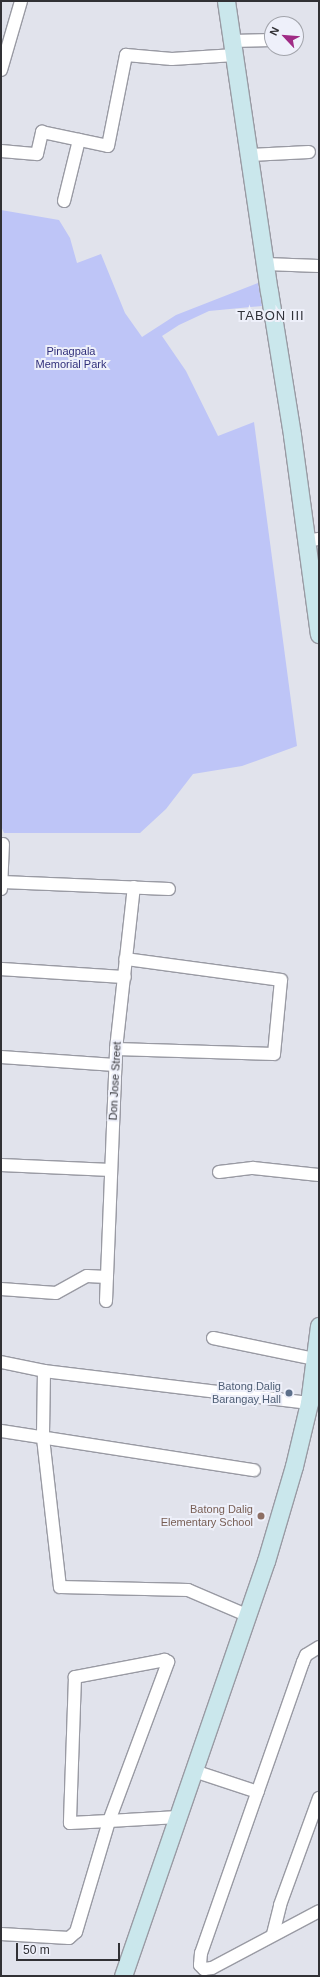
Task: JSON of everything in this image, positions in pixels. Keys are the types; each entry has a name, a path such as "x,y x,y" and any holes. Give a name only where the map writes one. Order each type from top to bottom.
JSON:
{"street":[{"path":"1,70 21,1"},
{"path":"226,1 292,435 312,540 319,634"},
{"path":"1,152 37,154 42,132 108,146 126,55 172,59 264,42"},
{"path":"64,201 79,140"},
{"path":"250,155 309,152"},
{"path":"265,264 319,266"},
{"path":"3,844 1,885 169,888"},
{"name":"Don Jose Street","path":"106,1300 116,1049 134,887"},
{"path":"116,1049 274,1054 281,980 125,959"},
{"path":"1,969 125,977"},
{"path":"1,1057 115,1065"},
{"path":"1,1165 110,1170"},
{"path":"219,1172 253,1168 319,1175"},
{"path":"1,1289 56,1293 87,1276 108,1277"},
{"path":"123,1976 249,1616 282,1510 309,1403 319,1326"},
{"path":"213,1338 314,1359"},
{"path":"1,1362 44,1371 309,1403"},
{"path":"44,1371 43,1438 60,1587 188,1590 249,1616"},
{"path":"1,1431 254,1470"},
{"path":"319,1647 306,1656 303,1662 201,1953 200,1965 204,1969 212,1968 273,1934 319,1911"},
{"path":"1,1934 69,1938 76,1932 109,1821 168,1662 165,1660 75,1677 70,1823 109,1821 178,1817"},
{"path":"194,1771 258,1792"},
{"path":"273,1934 280,1905 319,1798"}],"green space":[{"name":"Pinagpala Memorial Park","path":"1,210 59,220 70,238 77,263 101,254 125,313 142,337 176,315 258,283 262,306 209,311 179,325 162,336 186,371 218,436 254,422 297,746 242,766 193,774 166,809 140,833 4,833 1,826"}],"place":[{"name":"Batong Dalig Barangay Hall","path":"289,1393"},
{"name":"Batong Dalig Elementary School","path":"261,1516"}],"district":[{"name":"TABON III","path":"271,316"}]}
